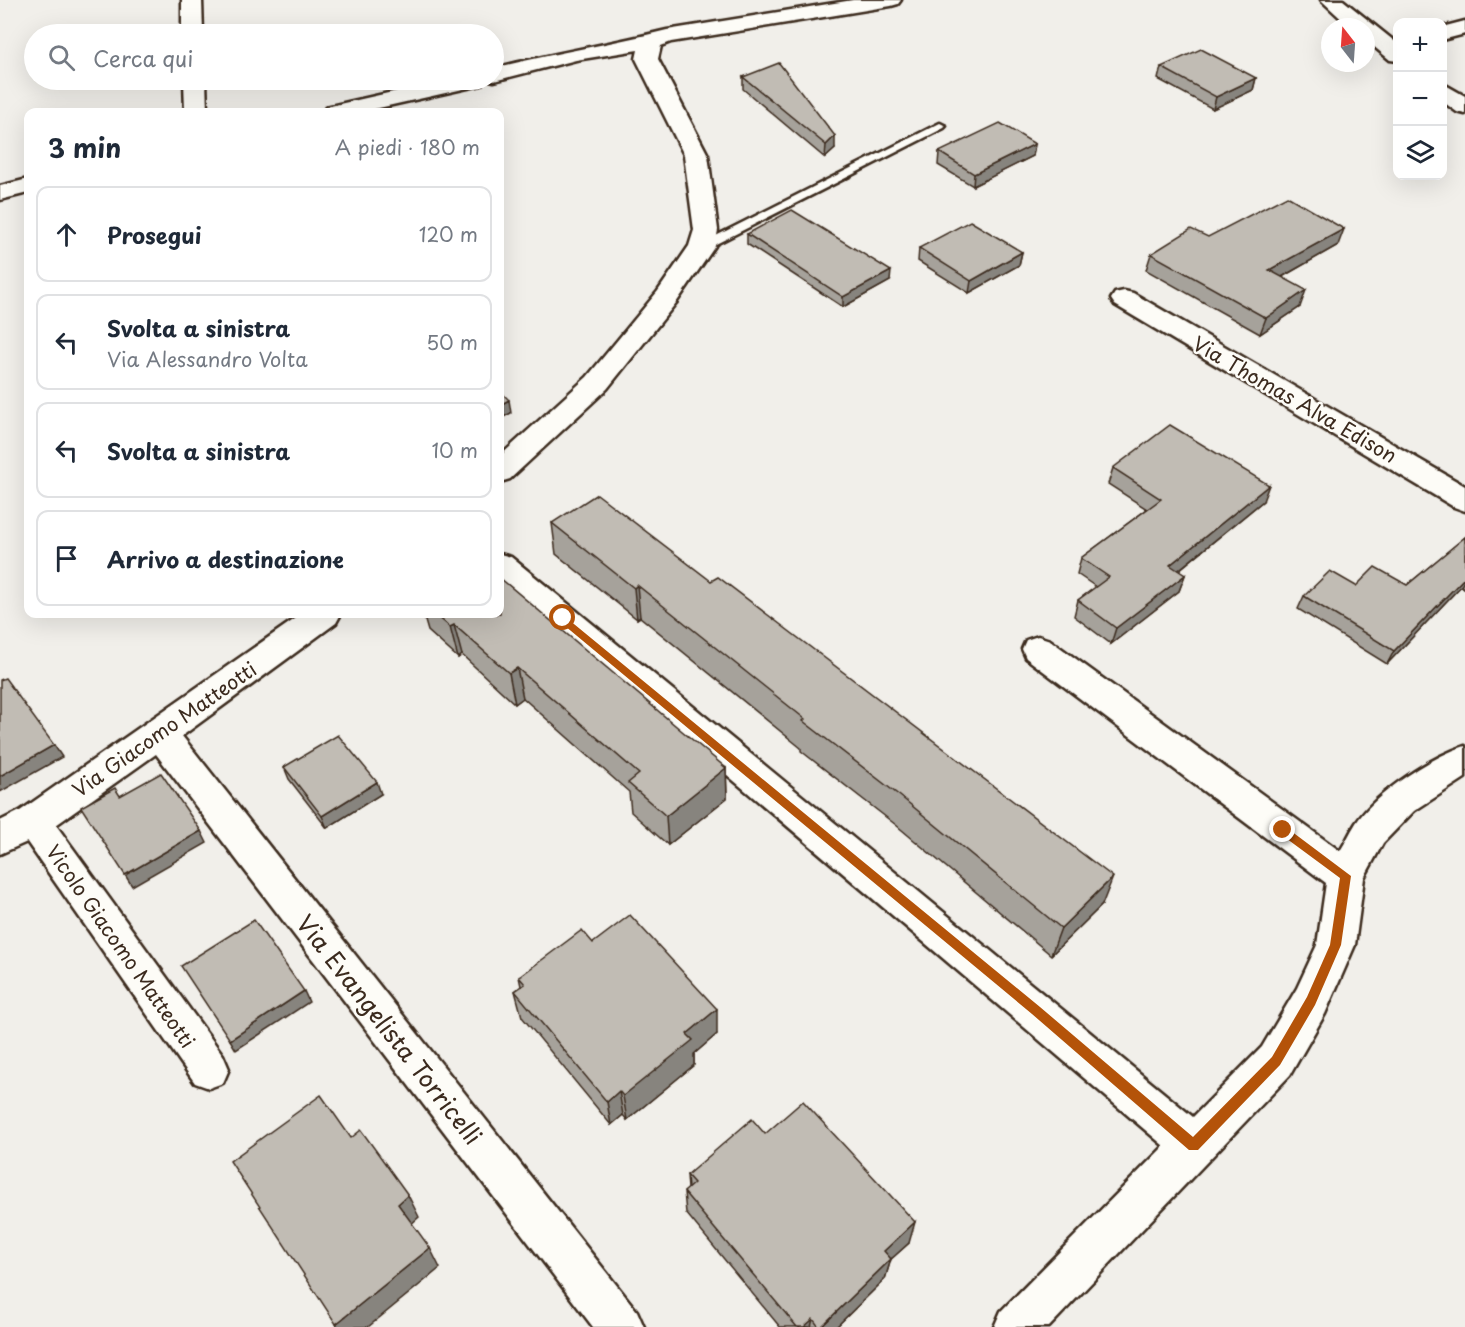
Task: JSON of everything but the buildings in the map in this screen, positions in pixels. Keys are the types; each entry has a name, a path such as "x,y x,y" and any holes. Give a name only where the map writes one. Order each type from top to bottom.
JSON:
{"street":[{"path":"192,0 193,24"},
{"path":"504,72 576,54 651,42 667,36 891,0"},
{"path":"1331,0 1352,18"},
{"path":"1447,33 1465,27"},
{"path":"1375,36 1393,50"},
{"path":"504,468 597,383 667,297 702,246 706,230 696,155 647,59 651,42"},
{"path":"195,90 196,108"},
{"path":"351,108 430,90"},
{"path":"1447,93 1465,107"},
{"path":"0,193 24,187"},
{"name":"Via Thomas Alva Edison","path":"1124,299 1465,500"},
{"path":"504,568 1066,1035 1194,1145"},
{"name":"Via Giacomo Matteotti","path":"0,838 33,822 320,618"},
{"path":"1038,649 1346,876"},
{"name":"Via Evangelista Torricelli","path":"159,732 621,1327"},
{"path":"1017,1327 1276,1061 1311,1001 1336,945 1346,876 1370,832 1401,800 1465,760"},
{"name":"Vicolo Giacomo Matteotti","path":"33,822 209,1069"}],"lane":[{"path":"702,246 940,126"}],"route":[{"path":"563,618 1194,1145 1276,1061 1311,1001 1336,945 1346,876 1283,830"}]}
